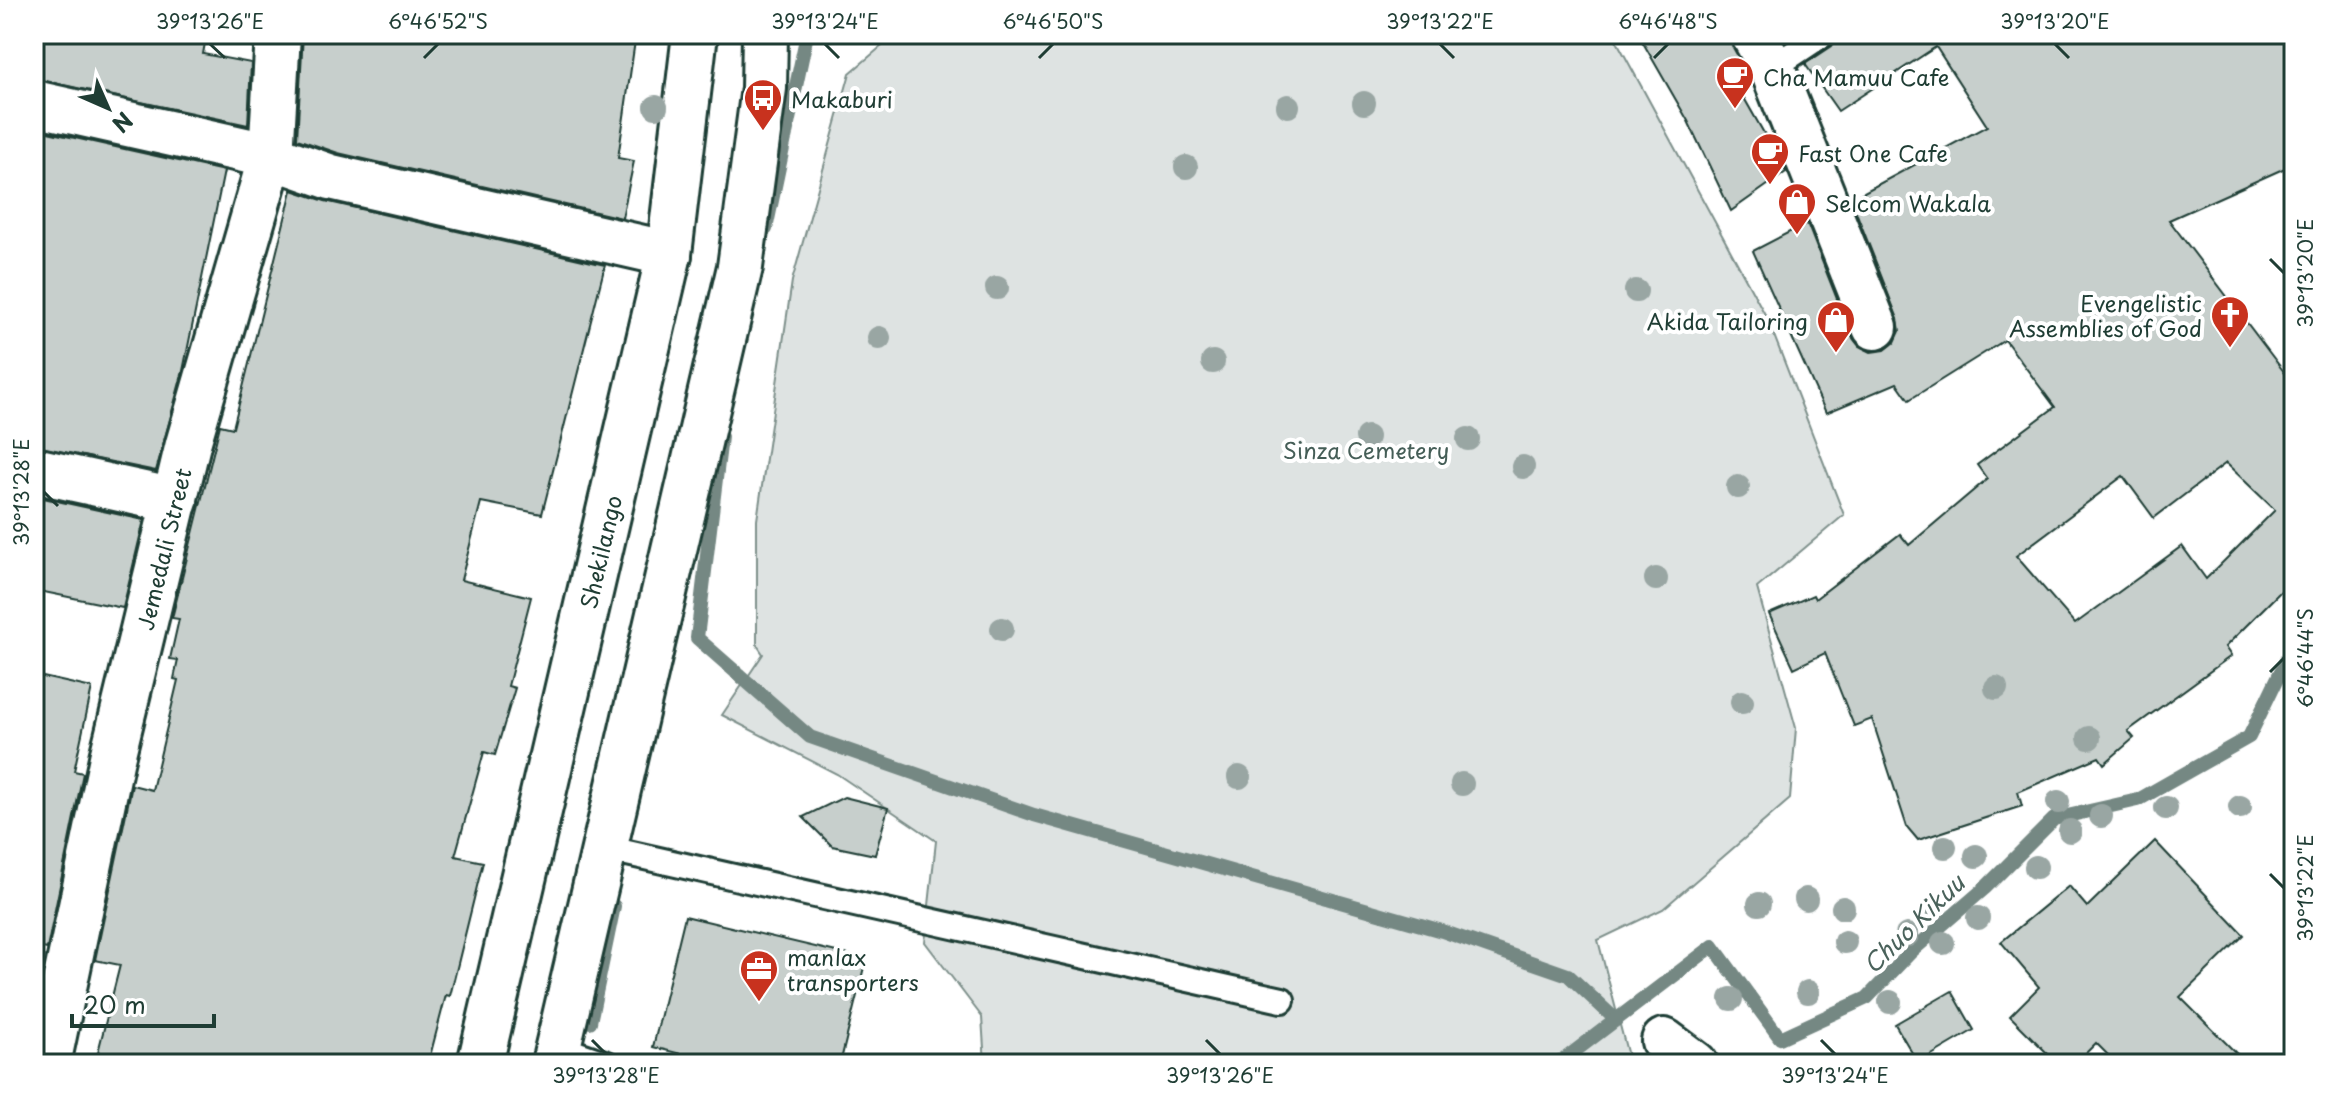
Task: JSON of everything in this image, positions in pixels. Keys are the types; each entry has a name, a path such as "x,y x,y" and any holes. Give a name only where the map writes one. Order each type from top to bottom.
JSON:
{"street":[{"name":"Jemedali Street","path":"48,1064 112,758 188,444 271,156 278,34"},
{"name":"Shekilango","path":"491,1062 669,254 695,34"},
{"path":"556,1055 740,267 764,88 765,34"},
{"path":"1762,51 1875,327"},
{"path":"34,103 271,156 331,177 669,254"},
{"path":"34,470 175,501"}],"lane":[{"path":"1762,51 1823,34"},
{"path":"605,848 1282,1000"},
{"path":"556,1055 607,1064"}],"green space":[{"name":"Sinza Cemetery","path":"896,34 1613,34 1768,320 1844,515 1757,588 1796,728 1790,799 1663,909 1598,940 1628,1056 1622,1064 985,1064 982,1017 925,942 936,841 837,774 722,715 763,654 757,645 757,520 792,281 850,73"}],"building":[{"path":"34,34 154,34 205,43 203,54 251,63 248,125 34,79"},
{"path":"303,34 636,34 618,158 634,161 622,218 338,153 297,139"},
{"path":"1638,34 1728,34 1747,75 1735,82 1786,172 1731,211 1688,121"},
{"path":"1838,34 2294,34 2294,164 2169,220 2294,385 2294,578 2225,647 2231,656 2128,731 2134,738 2104,764 2099,757 2018,792 2022,806 1918,840 1907,827 1872,719 1854,726 1825,653 1794,668 1769,614 1813,595 1815,599 1900,534 1909,545 1987,479 1977,465 2055,407 2005,340 1909,400 1897,383 1826,413 1753,251 1807,223 1852,337 1859,346 1871,352 1885,350 1895,342 1900,331 1898,319 1851,199 1987,126 1936,47 1838,111 1805,64 1832,46","holes":["2226,463 2275,510 2206,579 2182,546 2075,624 2016,556 2123,476 2154,518"]},
{"path":"34,129 224,171 183,371 156,471 34,446"},
{"path":"292,190 325,201 605,265 542,514 481,502 461,580 531,597 508,686 515,688 495,755 484,752 455,856 483,862 450,996 446,995 428,1064 95,1064 120,965 95,960 132,785 152,790 178,680 174,679 178,660 170,659 179,619 172,618 220,425 233,428"},
{"path":"34,496 144,520 123,608 34,590"},
{"path":"34,675 92,688 74,771 83,773 47,949 34,946"},
{"path":"844,797 888,808 875,855 832,846 803,817"},
{"path":"2155,841 2244,935 2180,997 2247,1064 2117,1064 2096,1043 2075,1064 2058,1064 2010,1016 2039,987 2001,942 2069,886 2087,907"},
{"name":"manlax transporters","path":"685,916 866,959 840,1064 721,1064 653,1047"},
{"path":"1952,991 1974,1030 1918,1063 1895,1024"}],"waterway":[{"path":"766,229 807,34"},
{"path":"721,437 697,638 810,737 1034,815 1442,931 1568,975 1615,1019"},
{"name":"Chuo Kikuu","path":"1558,1064 1713,946 1780,1038 1867,998 1912,951 1985,888 2054,819 2138,800 2249,737 2294,644"},
{"path":"590,1022 614,906"}],"place":[{"name":"Cha Mamuu Cafe","path":"1735,110"},
{"name":"Makaburi","path":"763,132"},
{"name":"Fast One Cafe","path":"1770,186"},
{"name":"Selcom Wakala","path":"1797,236"},
{"name":"Evengelistic Assemblies of God","path":"2230,349"},
{"name":"Akida Tailoring","path":"1836,354"},
{"name":"manlax transporters","path":"759,1003"}]}
